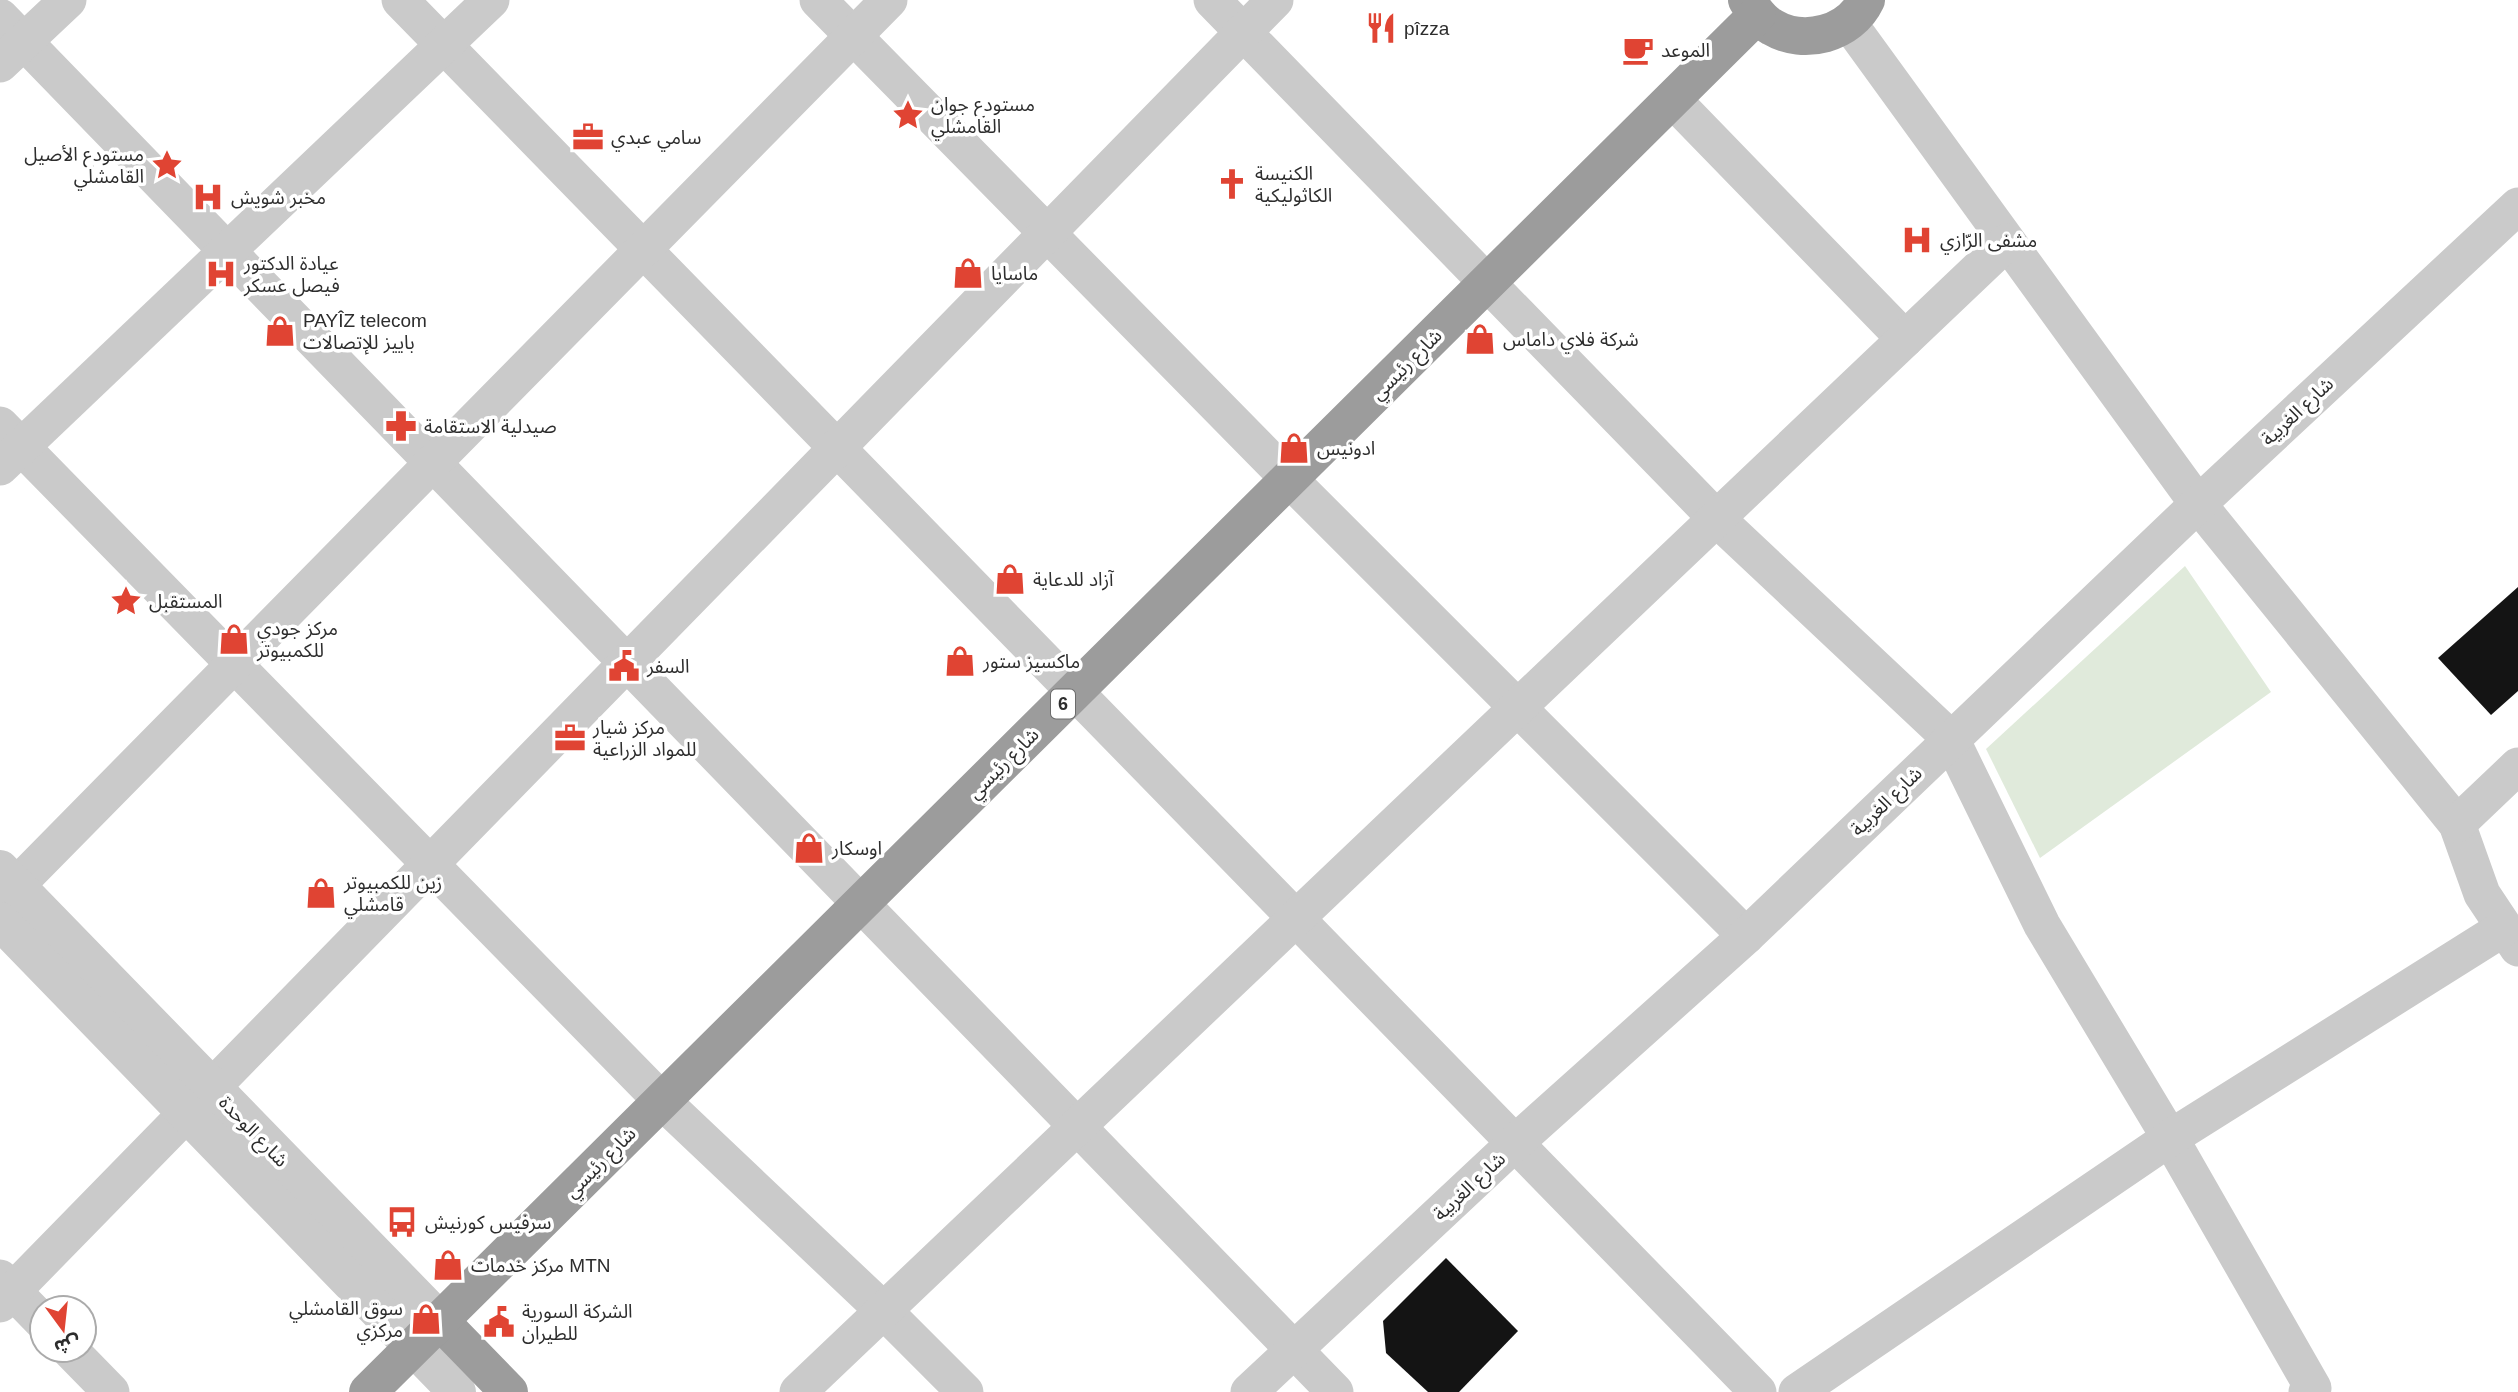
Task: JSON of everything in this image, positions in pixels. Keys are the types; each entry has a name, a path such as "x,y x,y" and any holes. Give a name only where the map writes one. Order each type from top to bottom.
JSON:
{"highway":[{"path":"1752,8 1773,27 1791,35 1812,36 1831,32 1857,11"},
{"name":"شارع رئيسي","path":"368,1392 1672,99 1752,8"},
{"name":"شارع الوحدة","path":"427,1334 509,1392"}],"street":[{"path":"68,0 8,41 228,250 1335,1392"},
{"path":"400,0 1758,1392"},
{"path":"491,0 228,250 7,446 234,664 662,1101 884,1311 965,1392"},
{"path":"818,0 1289,479 1746,936"},
{"path":"5,885 234,664 889,0"},
{"path":"1212,0 1717,519 1951,738 2042,925 2170,1139 2313,1388 2307,1392"},
{"path":"28,1310 4,1291 199,1100 1275,0"},
{"path":"1797,1392 2170,1139 2511,938 2482,894 2457,824 2198,504 2007,242 1857,11"},
{"path":"1672,99 1905,339"},
{"name":"شارع الغربية","path":"1249,1392 1515,1143 1746,936 2198,504 2518,206"},
{"path":"798,1392 2007,242"},
{"path":"2457,824 2518,766"},
{"name":"شارع الوحدة","path":"5,885 199,1100 427,1334 457,1392"},
{"name":"شارع الوحدة","path":"0,922 199,1100"},
{"path":"84,1364 111,1392"}],"green space":[{"path":"2185,566 2271,692 2040,858 1986,749"}],"building":[{"path":"2518,587 2518,691 2491,715 2438,658"},
{"path":"1446,1258 1518,1331 1459,1392 1428,1392 1386,1353 1383,1321"}],"place":[{"name":"pîzza","path":"1381,28"},
{"name":"الموعد","path":"1638,50"},
{"name":"مستودع جوان القامشلي","path":"908,115"},
{"name":"سامي عبدي","path":"588,137"},
{"name":"مستودع الأصيل القامشلي","path":"167,165"},
{"name":"الكنيسة الكاثوليكية","path":"1232,184"},
{"name":"مخبر شويش","path":"208,197"},
{"name":"مشفى الرّازي","path":"1917,240"},
{"name":"ماسايا","path":"968,273"},
{"name":"عيادة الدكتور فيصل عسكر","path":"221,274"},
{"name":"PAYÎZ telecom باييز للإتصالات","path":"280,331"},
{"name":"شركة فلاي داماس","path":"1480,339"},
{"name":"صيدلية الاستقامة","path":"401,426"},
{"name":"ادونيس","path":"1294,448"},
{"name":"آزاد للدعاية","path":"1010,579"},
{"name":"المستقبل","path":"126,601"},
{"name":"مركز جودي للكمبيوتر","path":"234,639"},
{"name":"ماكسيز ستور","path":"960,661"},
{"name":"السفر","path":"624,666"},
{"name":"مركز شيار للمواد الزراعية","path":"570,738"},
{"name":"اوسكار","path":"809,848"},
{"name":"زين للكمبيوتر قامشلي","path":"321,893"},
{"name":"سرفيس كورنيش","path":"402,1222"},
{"name":"مركز خدمات MTN","path":"448,1265"},
{"name":"سوق القامشلي مركزي","path":"426,1319"},
{"name":"الشركة السورية للطيران","path":"499,1322"}]}
